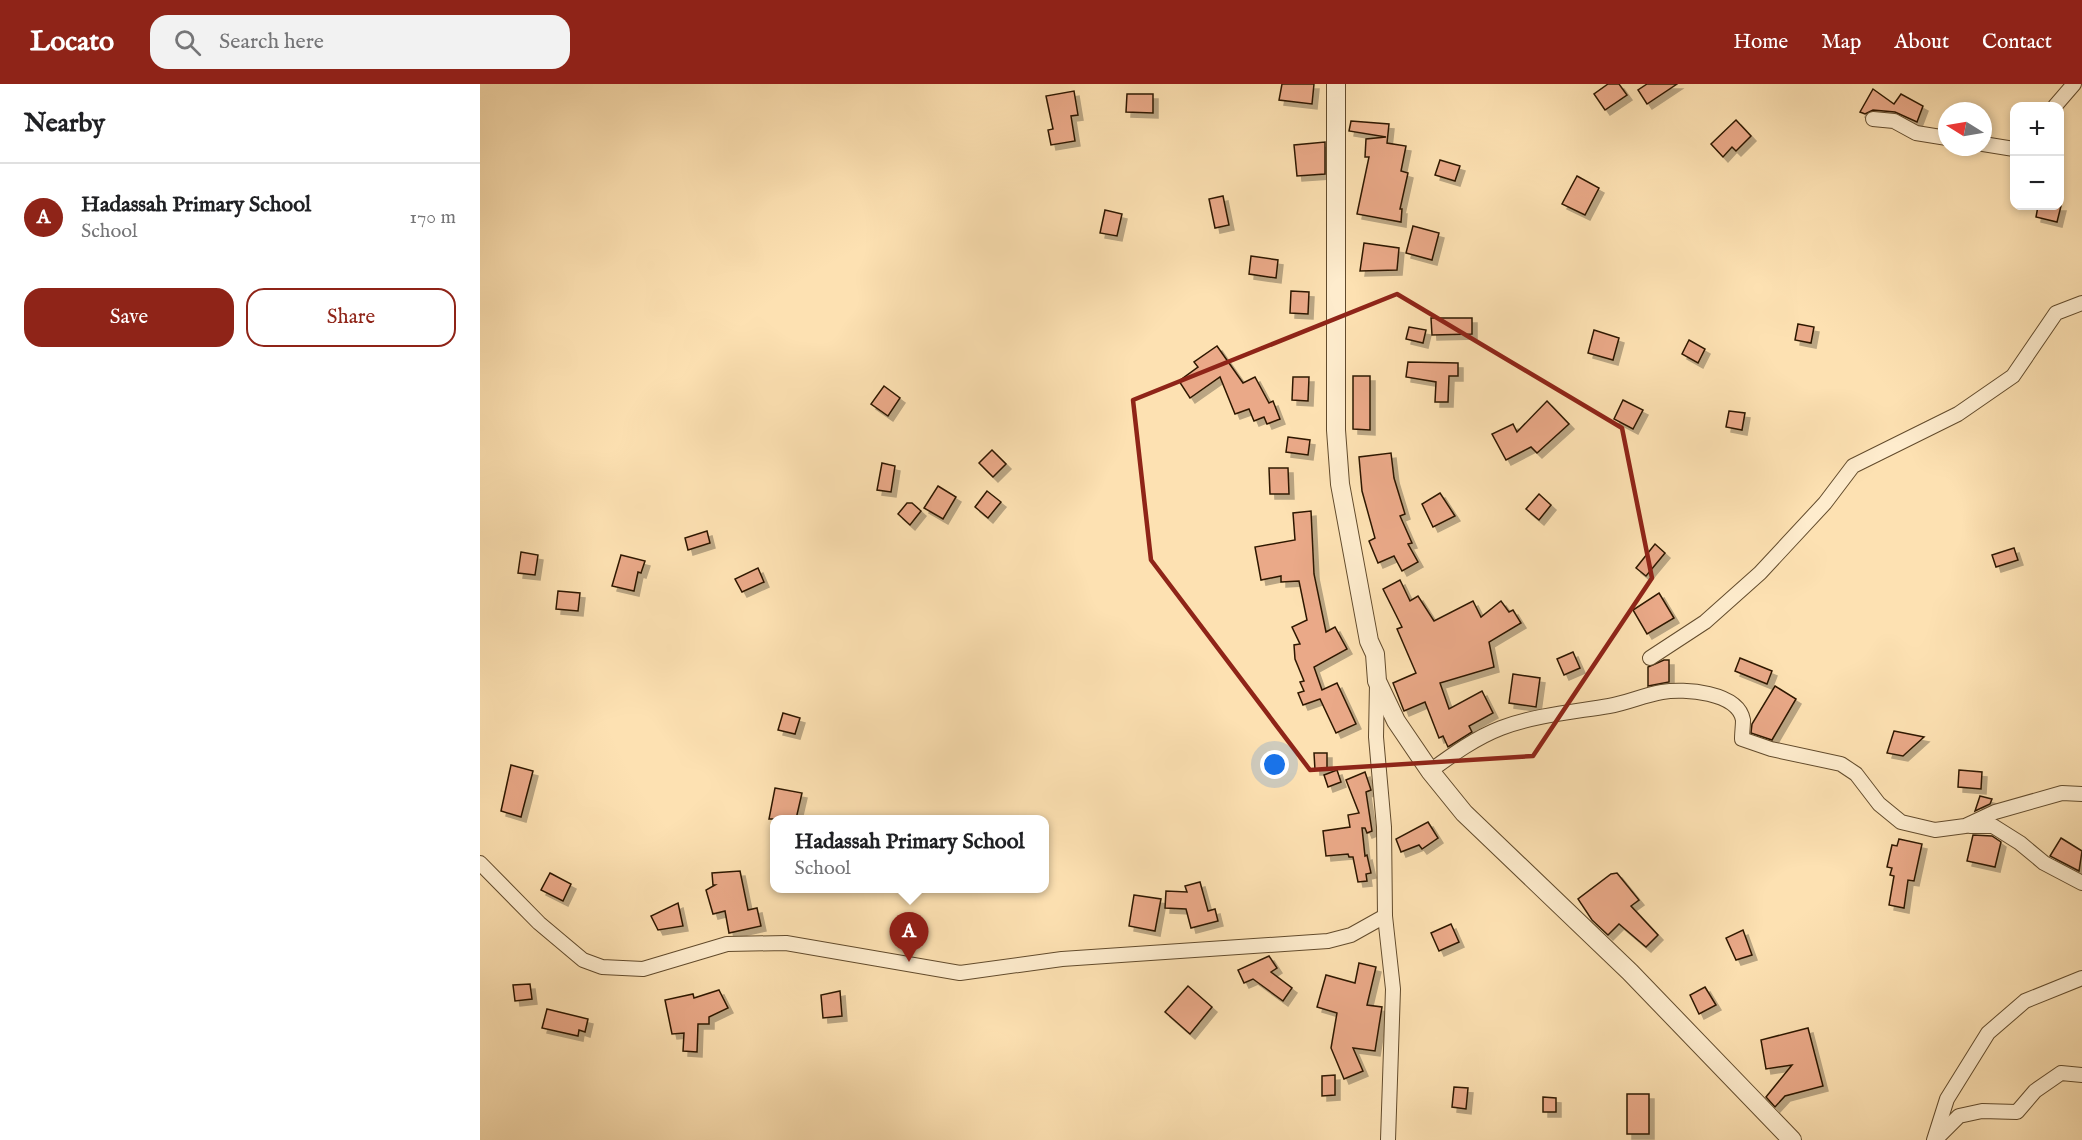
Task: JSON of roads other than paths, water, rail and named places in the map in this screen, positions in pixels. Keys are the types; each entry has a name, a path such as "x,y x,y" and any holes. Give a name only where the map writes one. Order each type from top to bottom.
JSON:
{"street":[{"path":"1336,84 1336,430 1340,484 1369,641 1375,654 1377,681 1385,916 1393,989 1388,1140"},
{"path":"2058,102 2074,84"},
{"path":"1873,119 1894,121 1916,133 1938,137"},
{"path":"1992,145 2010,147"},
{"path":"1650,658 1705,622 1760,573 1825,502 1852,466 1958,414 2013,376 2055,313 2082,303"},
{"path":"1377,681 1396,721 1430,771 1464,813 1630,972 1792,1140"},
{"path":"1430,771 1498,729 1532,717 1617,705 1663,692 1683,690 1716,694 1735,706 1743,718 1742,739 1771,749 1841,764 1856,774 1879,804 1901,822 1935,830 1965,826 1993,826 2020,843 2044,863 2082,883"},
{"path":"1965,826 1995,812 2062,793 2082,794"},
{"path":"480,863 539,923 583,960 620,970 643,969 727,944 786,943 960,973 978,972 1062,959 1328,941 1351,935 1385,916"},
{"path":"1935,1139 1947,1099 1988,1033 2025,1001 2082,978"},
{"path":"1935,1139 1959,1116 1982,1112 2016,1112 2035,1091 2061,1073 2082,1075"}],"place":[{"name":"Hadassah Primary School","path":"909,962"}]}
